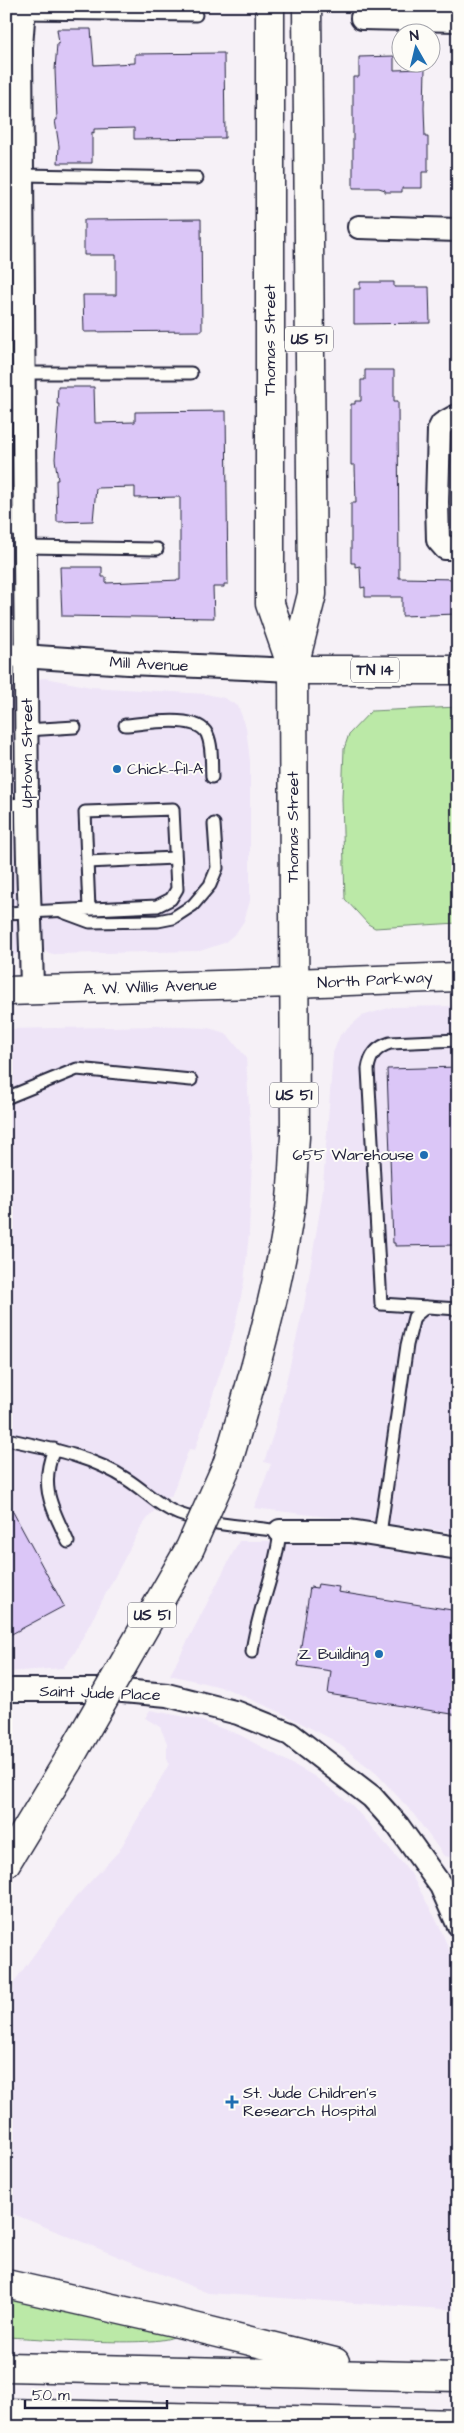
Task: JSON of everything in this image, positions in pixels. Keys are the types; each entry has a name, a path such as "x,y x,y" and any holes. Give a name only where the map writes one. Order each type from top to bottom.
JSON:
{"main road":[{"name":"Thomas Street","path":"270,6 270,604 293,670"},
{"name":"Thomas Street","path":"293,983 293,670 312,594 308,6"},
{"name":"TN 14","path":"293,670 458,670"},
{"name":"North Parkway","path":"293,983 458,977"},
{"name":"A. W. Willis Avenue","path":"19,991 293,983"},
{"name":"US 51","path":"6,1863 68,1761 190,1548 227,1465 258,1360 290,1206 295,1136 293,983"},
{"path":"6,2284 178,2323 383,2374"},
{"path":"6,2367 458,2377"},
{"path":"6,2413 347,2424 458,2424"}],"street":[{"name":"Uptown Street","path":"19,991 30,912 16,805 26,730 16,656 19,535 14,414 22,373 22,174 13,48 23,10"},
{"path":"362,18 458,20"},
{"path":"359,227 458,230"},
{"path":"458,415 442,424 439,430 437,502 438,540 445,548 458,548"},
{"name":"Mill Avenue","path":"16,656 128,664 293,670"},
{"path":"280,1531 350,1530 458,1548"},
{"name":"Saint Jude Place","path":"6,1690 112,1690 167,1695 238,1712 290,1734 372,1797 450,1884 458,1924"}],"lane":[{"path":"23,10 196,16"},
{"path":"22,174 197,178"},
{"path":"22,373 191,373"},
{"path":"19,535 157,549"},
{"path":"124,725 184,721 196,724 206,733 212,777"},
{"path":"26,730 75,727"},
{"path":"6,913 157,906 172,899 176,889 173,809 85,812 89,909"},
{"path":"59,910 90,922 158,921 173,918 193,904 210,885 217,868 214,824"},
{"path":"87,862 175,858"},
{"path":"458,1040 390,1043 383,1045 373,1054 368,1069 381,1304 458,1309"},
{"path":"6,1098 77,1069 192,1080"},
{"path":"380,1534 407,1345 414,1317 426,1307"},
{"path":"6,1440 54,1449 85,1459 128,1480 148,1496 179,1514 226,1524 280,1531 278,1551 255,1628 252,1652"},
{"path":"54,1449 46,1469 48,1490 54,1511 68,1542"}],"shaded area":[{"path":"6,674 11,674 16,685 24,947 16,955 6,956"},
{"path":"45,678 91,687 206,694 224,698 238,706 246,727 250,761 250,901 244,921 236,933 224,943 200,951 53,954 44,951 39,942 35,690 38,679"},
{"path":"458,1006 458,1533 254,1508 271,1464 264,1462 274,1432 304,1306 322,1198 333,1053 340,1035 362,1016 392,1007"},
{"path":"157,1026 208,1028 226,1033 246,1057 252,1157 249,1234 244,1282 234,1330 195,1450 189,1449 171,1497 166,1496 141,1527 74,1654 63,1668 6,1672 6,1029"},
{"path":"239,1541 328,1541 458,1561 458,1858 444,1856 412,1812 376,1773 335,1741 280,1712 225,1688 170,1675"},
{"name":"St. Jude Children's Research Hospital","path":"150,1710 196,1719 240,1735 314,1776 352,1805 410,1872 439,1925 458,1972 458,2310 208,2293 6,2211 6,1993 75,1898 119,1851 169,1764 167,1762 167,1743 160,1727 145,1718"}],"green space":[{"path":"6,81 9,83 13,392 6,401"},
{"path":"458,707 458,923 375,928 368,924 345,899 342,799 344,749 349,734 371,711"},
{"path":"6,2294 175,2336 164,2340 121,2342 6,2337"}],"building":[{"path":"57,29 91,29 94,65 135,63 135,54 224,53 225,138 134,139 134,128 94,129 94,133 92,132 92,163 58,163 59,146 55,120 57,120 55,70 57,44 59,43"},
{"path":"392,56 392,72 425,72 424,108 425,137 428,137 428,172 422,172 422,188 402,188 402,192 385,192 385,190 379,188 353,188 353,77 359,77 359,57"},
{"path":"201,219 202,331 84,332 83,295 116,295 116,255 84,255 84,220"},
{"path":"360,282 394,282 394,287 429,287 430,323 354,324 354,289 360,289"},
{"path":"365,370 394,370 394,401 398,401 399,578 457,579 457,614 402,616 402,597 365,597 365,587 361,588 360,566 355,567 355,563 351,563 351,503 356,503 355,465 351,465 351,404 355,404 355,401 361,401 361,380 365,380"},
{"path":"58,387 94,387 95,423 135,422 135,412 226,411 228,584 224,584 224,587 213,587 214,618 62,616 60,567 102,567 102,577 106,577 106,583 180,580 180,497 135,498 135,487 96,488 93,521 57,522 56,480 58,480 55,459 59,404 57,404"},
{"name":"655 Warehouse","path":"458,1067 458,1242 456,1245 395,1246 395,1243 393,1243 387,1069"},
{"path":"6,1499 64,1606 6,1637"},
{"name":"Z Building","path":"318,1584 339,1587 338,1592 458,1611 458,1715 328,1694 331,1671 298,1666 310,1587 317,1588"}],"place":[{"name":"Chick-fil-A","path":"117,769"},
{"name":"655 Warehouse","path":"424,1155"},
{"name":"Z Building","path":"379,1654"},
{"name":"St. Jude Children's Research Hospital","path":"232,2102"}]}
